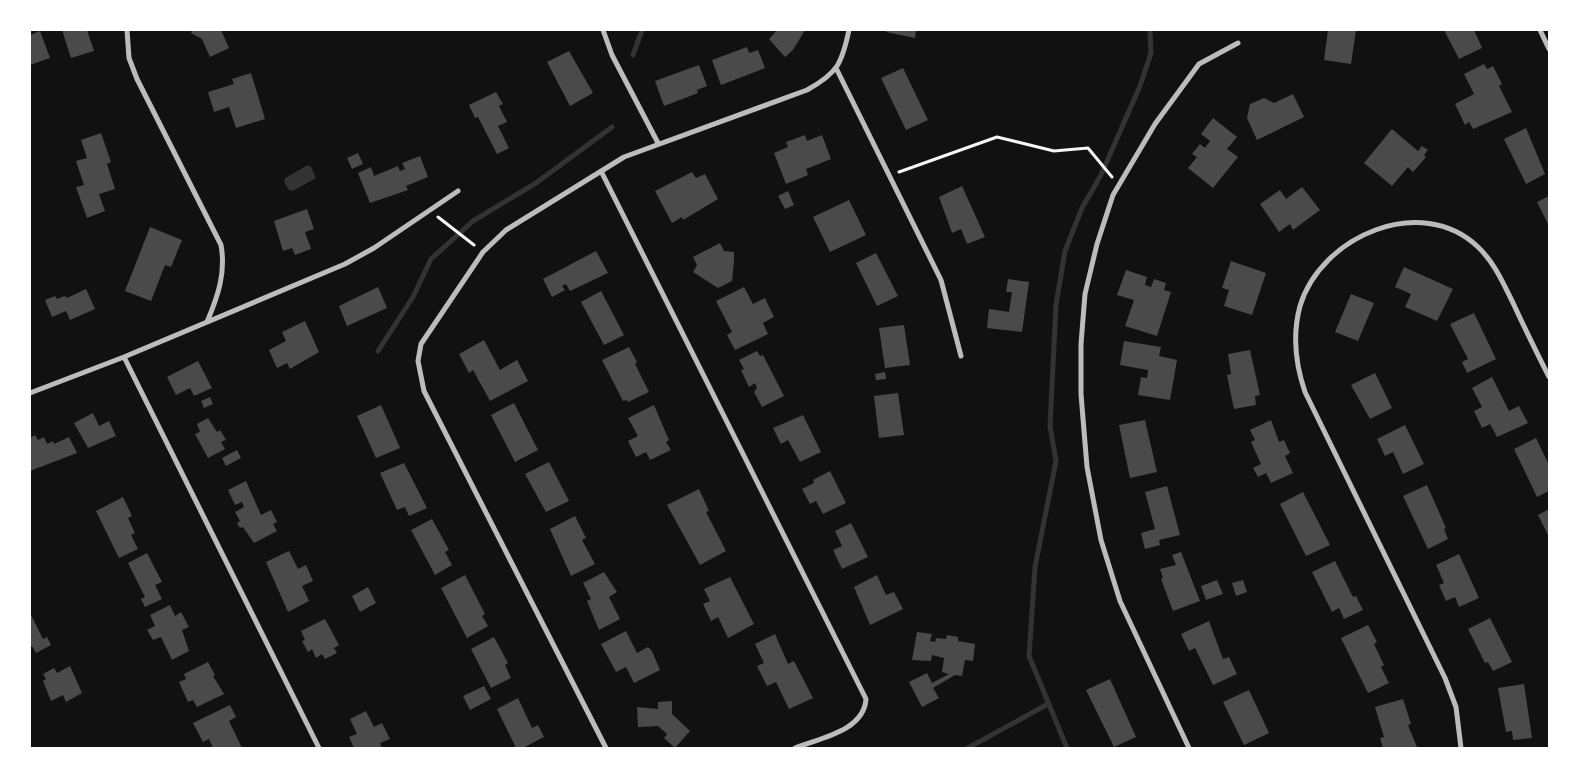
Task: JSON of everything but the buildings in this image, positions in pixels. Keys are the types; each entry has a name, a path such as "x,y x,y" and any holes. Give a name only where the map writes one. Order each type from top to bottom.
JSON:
{"street":[{"path":"126,30 129,58 137,79 222,245 224,264 219,293 207,322"},
{"path":"603,30 612,55 658,143"},
{"path":"606,748 424,391 419,376 418,361 421,344 483,252 506,230 624,157 807,90 823,81 837,70 844,57 849,30"},
{"path":"1540,30 1549,49"},
{"path":"1189,748 1120,601 1101,540 1087,468 1081,394 1085,294 1097,244 1113,195 1155,124 1199,64 1238,44"},
{"path":"837,70 940,280 961,356"},
{"path":"601,171 866,699 865,709 860,719 850,726 795,748"},
{"path":"30,393 124,358 345,264 374,248 458,191"},
{"path":"1461,748 1456,707 1445,678 1305,392 1296,364 1294,339 1301,305 1316,275 1335,253 1358,237 1386,225 1417,222 1449,228 1478,246 1495,266 1549,377"},
{"path":"124,358 320,748"}],"path":[{"path":"889,176 996,137 1054,150 1088,148 1119,185"},
{"path":"429,211 483,252"}],"shaded area":[{"path":"308,165 311,167 316,178 293,191 289,190 284,182 285,178"}],"waterway":[{"path":"633,55 642,30"},
{"path":"1067,748 1029,656 1035,567 1056,461 1050,426 1056,305 1065,251 1082,208 1101,175 1140,86 1151,53 1150,30"},
{"path":"378,351 413,297 431,259 473,221 536,183 612,127"},
{"path":"968,748 1048,704"}]}
